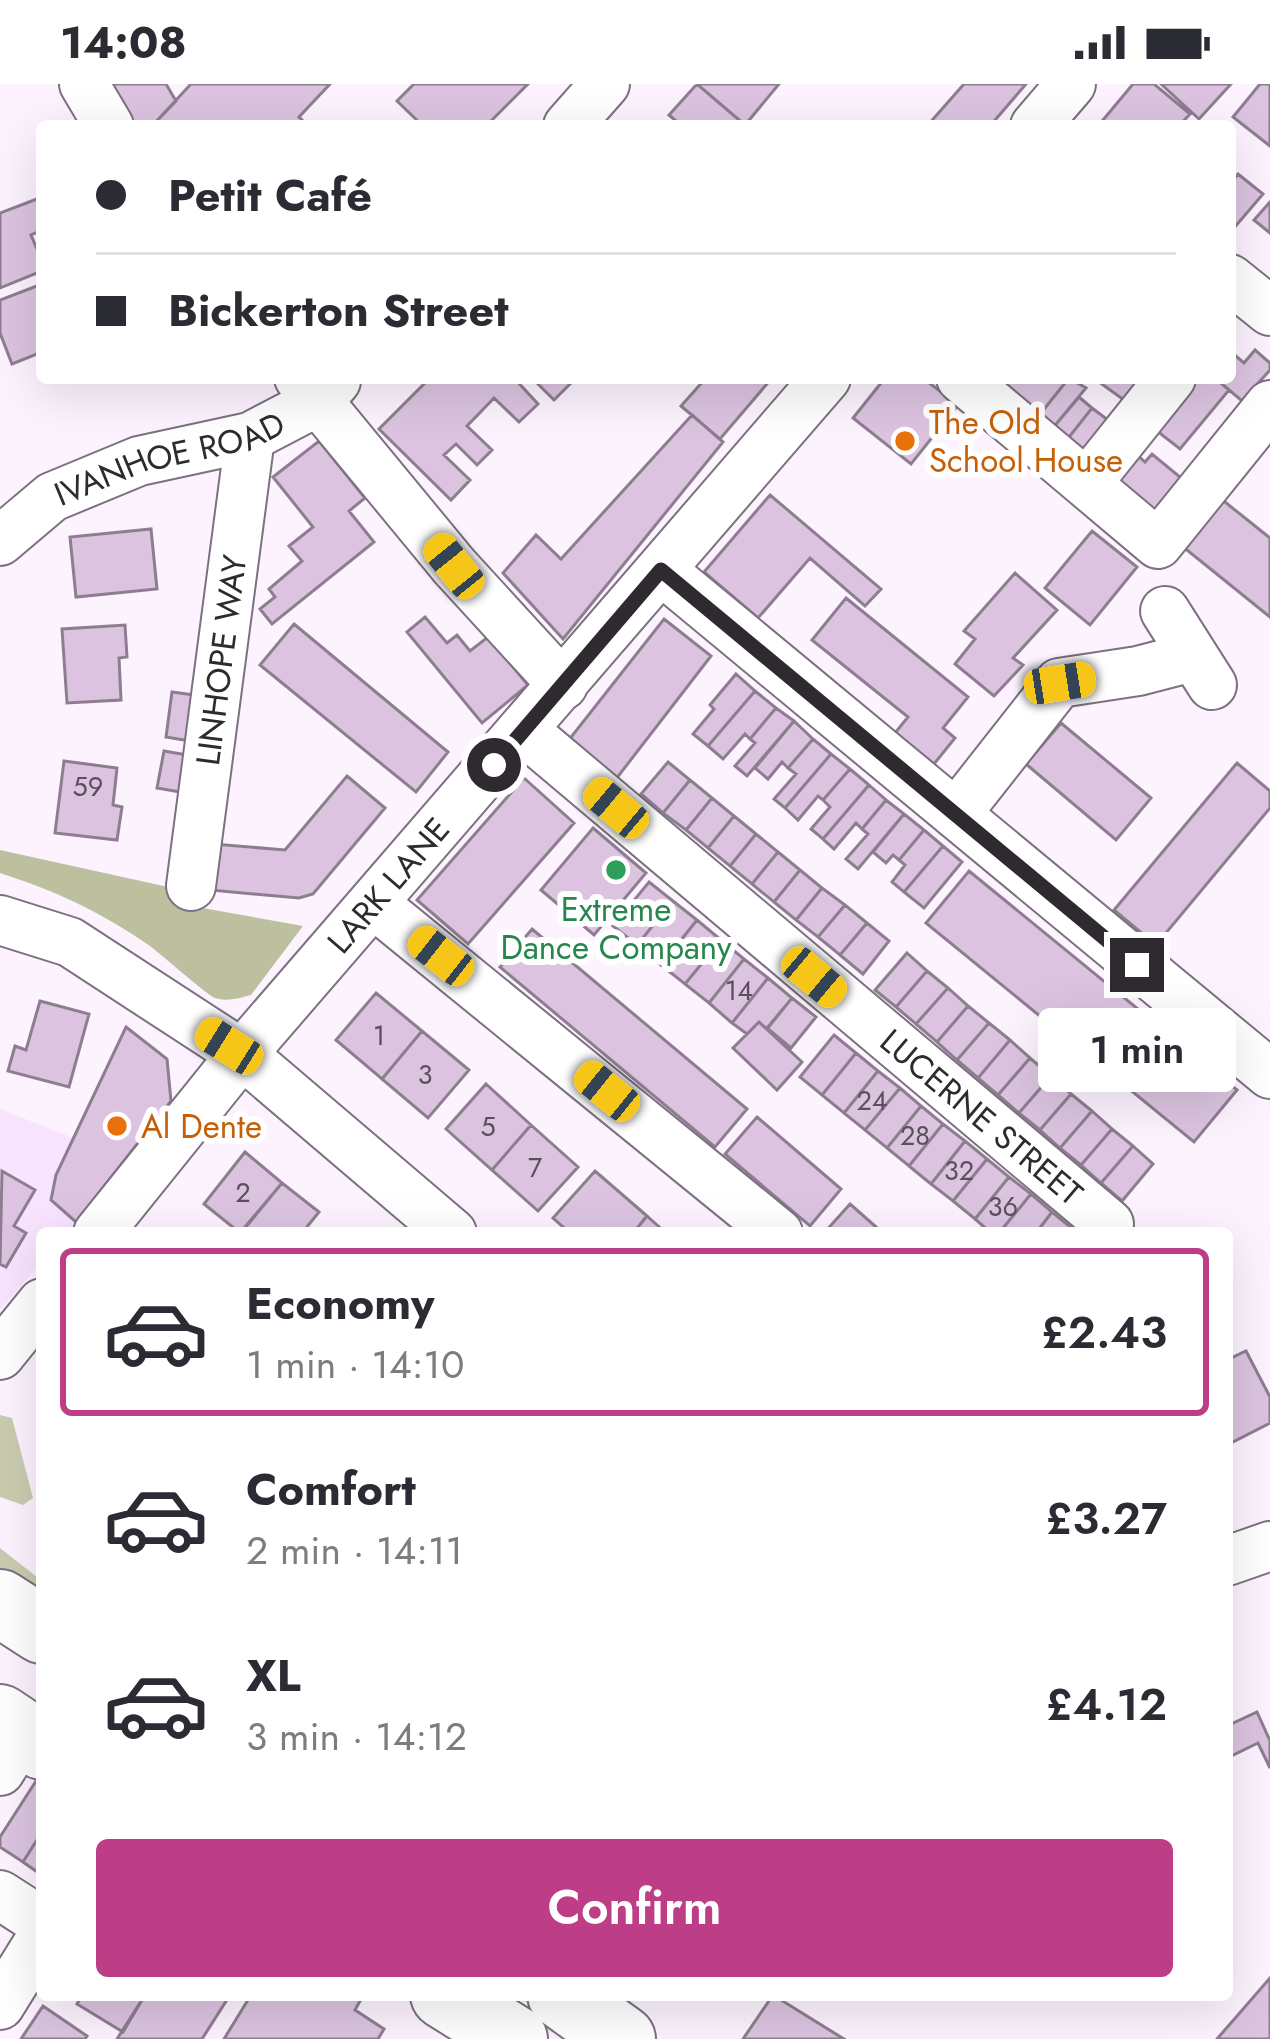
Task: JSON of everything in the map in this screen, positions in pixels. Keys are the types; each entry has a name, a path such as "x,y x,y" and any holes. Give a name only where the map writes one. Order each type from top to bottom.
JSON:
{"highway":[{"path":"0,1603 36,1626"},
{"path":"569,2001 622,2039"}],"street":[{"path":"84,84 105,120"},
{"path":"573,120 605,84"},
{"path":"1042,120 1071,84"},
{"path":"1236,284 1270,311"},
{"name":"LARK LANE","path":"103,1227 242,1054 661,570 782,449 822,384"},
{"path":"969,384 1158,544 1270,405"},
{"path":"1088,483 1166,384"},
{"path":"318,386 454,566 563,685"},
{"name":"IVANHOE ROAD","path":"0,541 52,497 139,461 250,436 318,386"},
{"name":"LINHOPE WAY","path":"191,886 250,436"},
{"path":"661,570 1270,1074"},
{"path":"956,814 1060,683 1138,671 1202,671 1165,611"},
{"name":"LUCERNE STREET","path":"523,730 1109,1224"},
{"path":"374,904 771,1227"},
{"path":"0,920 70,942 242,1054 445,1227"},
{"path":"0,1355 36,1310"},
{"path":"1233,1559 1270,1546"},
{"path":"0,1895 36,1918"},
{"path":"0,2005 36,1947"},
{"path":"4,2039 36,1985"}],"shaded area":[{"path":"0,1109 76,1139 56,1175 51,1200 76,1222 71,1227 36,1227 36,1268 0,1310"}],"green space":[{"path":"0,850 200,894 197,907 303,926 251,995 215,998 114,923 0,873"},
{"path":"0,1415 12,1418 33,1498 23,1505 0,1497"},
{"path":"0,1548 36,1576 36,1589 13,1584 0,1573"}],"building":[{"path":"103,84 166,84 176,101 158,120 127,120"},
{"path":"191,84 330,84 299,117 302,120 158,120"},
{"path":"414,84 528,84 492,120 417,120 397,101"},
{"path":"697,84 739,120 675,120 669,115"},
{"path":"697,84 779,84 749,120 739,120"},
{"path":"964,84 1026,84 995,120 932,120"},
{"path":"1133,84 1154,84 1190,114 1184,120 1103,120"},
{"path":"1161,84 1231,84 1199,119"},
{"path":"1260,84 1270,84 1270,146 1233,117"},
{"path":"1236,176 1263,194 1236,226"},
{"path":"36,199 36,233 31,235 36,273 0,288 0,213"},
{"path":"1270,202 1270,233 1254,220"},
{"path":"36,286 36,354 12,364 0,333 0,300"},
{"path":"1255,350 1270,363 1270,370 1242,401 1222,384 1236,384 1236,356 1244,363"},
{"path":"424,384 520,384 538,404 519,422 494,398 467,426 492,450 477,465 456,444 444,455 470,480 451,500 379,429"},
{"path":"538,384 570,384 554,400"},
{"path":"701,384 767,384 720,439 681,406"},
{"name":"The Old School House","path":"880,384 931,384 958,405 911,464 853,418"},
{"path":"996,384 1064,384 1037,418"},
{"path":"1064,384 1086,388 1052,429 1037,418"},
{"path":"1102,384 1143,384 1128,403"},
{"path":"1189,384 1222,384 1229,390 1180,449 1152,427"},
{"path":"1079,397 1092,408 1066,441 1052,429"},
{"path":"1092,408 1108,420 1082,453 1066,441"},
{"path":"692,415 723,442 563,639 503,573 536,535 561,559"},
{"path":"319,441 365,498 349,511 374,542 272,624 260,609 275,597 269,589 302,561 289,546 313,527 273,477"},
{"path":"1136,454 1145,462 1152,454 1186,482 1155,519 1112,483"},
{"path":"770,495 881,589 865,606 810,558 758,618 704,572"},
{"path":"1220,498 1270,538 1270,617 1182,546"},
{"path":"151,529 157,589 76,597 70,537"},
{"path":"1092,531 1137,567 1090,625 1045,588"},
{"path":"1015,573 1057,610 1013,658 1023,665 994,696 955,664 975,639 964,631"},
{"path":"846,598 968,697 943,728 955,738 934,764 895,733 908,717 812,640"},
{"path":"425,617 447,643 457,635 470,651 488,637 528,685 482,723 407,632"},
{"path":"664,619 711,656 616,779 568,741"},
{"path":"294,624 448,752 416,792 260,665"},
{"path":"125,625 127,657 119,658 121,700 67,703 62,629"},
{"path":"736,674 755,691 708,746 693,734"},
{"path":"755,691 776,708 750,739 745,734 723,759 708,746"},
{"path":"172,692 202,696 196,742 166,737"},
{"path":"776,708 794,721 747,776 735,766"},
{"path":"794,721 813,739 788,768 782,762 768,779 755,768"},
{"path":"1061,723 1151,798 1116,840 1026,764"},
{"path":"813,739 831,754 785,808 774,799 796,774 788,768"},
{"path":"164,751 193,756 186,793 157,788"},
{"path":"831,754 850,769 798,820 785,808"},
{"path":"64,761 117,768 113,805 122,807 117,840 55,833"},
{"path":"668,762 690,780 663,813 641,794"},
{"path":"1237,763 1270,791 1270,808 1156,945 1114,910"},
{"path":"850,769 869,785 823,839 811,829 830,807 823,800"},
{"path":"347,776 385,808 313,894 299,898 210,890 214,844 285,850"},
{"path":"524,778 574,823 468,944 417,900"},
{"path":"690,780 712,798 686,830 663,813"},
{"path":"869,785 886,800 862,829 856,823 834,849 823,839"},
{"path":"712,798 734,816 708,848 686,830"},
{"path":"886,800 904,814 858,869 846,859 868,834 862,829"},
{"path":"904,814 924,830 899,860 893,855 886,863 873,852"},
{"path":"734,816 756,834 730,866 708,848"},
{"path":"593,828 646,873 594,935 541,890"},
{"path":"924,830 943,846 904,892 892,882 905,865 899,860"},
{"path":"756,834 778,852 752,884 730,866"},
{"path":"943,846 962,862 924,908 904,892"},
{"path":"778,852 800,870 774,902 752,884"},
{"path":"800,870 822,888 796,920 774,902"},
{"path":"969,871 1237,1090 1194,1142 926,923"},
{"path":"649,882 673,901 637,945 613,926"},
{"path":"822,888 845,905 818,937 796,920"},
{"path":"673,901 697,920 661,965 637,945"},
{"path":"845,905 867,923 840,955 818,937"},
{"path":"697,920 721,940 685,984 661,965"},
{"path":"867,923 889,941 863,974 840,955"},
{"path":"532,929 747,1109 715,1147 500,967"},
{"path":"721,940 744,959 709,1003 685,984"},
{"path":"907,953 927,971 896,1007 875,990"},
{"path":"744,959 768,978 732,1023 709,1003"},
{"path":"927,971 948,988 916,1024 896,1007"},
{"path":"768,978 792,998 767,1029 759,1022 747,1034 732,1023"},
{"path":"948,988 968,1006 937,1042 916,1024"},
{"path":"376,993 422,1031 382,1079 336,1040"},
{"path":"792,998 816,1017 791,1048 767,1028"},
{"path":"40,1001 89,1014 69,1087 8,1071 15,1046 26,1050"},
{"path":"968,1006 989,1023 957,1060 937,1042"},
{"path":"759,1022 802,1062 777,1090 733,1048"},
{"path":"989,1023 1010,1040 978,1078 957,1060"},
{"name":"Al Dente","path":"126,1027 167,1059 171,1101 76,1222 51,1200 56,1175"},
{"path":"422,1031 469,1070 428,1118 382,1079"},
{"path":"834,1035 856,1053 822,1095 800,1077"},
{"path":"1010,1040 1030,1058 998,1095 978,1078"},
{"path":"856,1053 878,1071 844,1113 822,1095"},
{"path":"1030,1058 1051,1076 1019,1113 998,1095"},
{"path":"878,1071 900,1088 865,1130 844,1113"},
{"path":"1051,1076 1071,1094 1040,1130 1019,1113"},
{"path":"486,1084 531,1125 492,1170 446,1129"},
{"path":"900,1088 921,1106 887,1148 865,1130"},
{"path":"1071,1094 1092,1111 1060,1148 1040,1130"},
{"path":"921,1106 943,1124 909,1166 887,1148"},
{"path":"1092,1111 1112,1129 1081,1165 1060,1148"},
{"path":"757,1117 841,1189 810,1226 725,1154"},
{"path":"943,1124 965,1141 931,1184 909,1166"},
{"path":"531,1125 578,1167 538,1211 492,1170"},
{"path":"1112,1129 1133,1146 1101,1183 1081,1165"},
{"path":"965,1141 987,1159 953,1201 931,1184"},
{"path":"1133,1146 1153,1164 1122,1201 1101,1183"},
{"path":"245,1152 282,1183 245,1227 233,1227 204,1204"},
{"path":"987,1159 1009,1177 975,1219 953,1201"},
{"path":"2,1171 35,1190 14,1226 26,1233 6,1267 0,1264"},
{"path":"595,1171 647,1216 638,1227 563,1227 553,1218"},
{"path":"1009,1177 1031,1194 1004,1227 984,1227 975,1219"},
{"path":"282,1183 319,1212 307,1227 246,1227"},
{"path":"1031,1194 1052,1212 1041,1227 1004,1227"},
{"path":"850,1204 876,1227 829,1227"},
{"path":"1052,1212 1070,1227 1041,1227"},
{"path":"647,1216 659,1227 638,1227"},
{"path":"1246,1351 1270,1397 1270,1423 1233,1442 1233,1357"},
{"path":"1257,1712 1270,1741 1270,1768 1258,1743 1233,1755 1233,1723"},
{"path":"36,1781 36,1841 23,1862 0,1847 0,1837"},
{"path":"36,1841 36,1871 23,1862"},
{"path":"1270,1978 1270,2039 1217,2039"},
{"path":"79,2001 141,2001 123,2032"},
{"path":"141,2001 226,2001 202,2039 117,2039"},
{"path":"247,2001 360,2001 355,2010 384,2029 378,2039 224,2039"},
{"path":"769,2001 783,2001 844,2039 743,2039"},
{"path":"43,2006 87,2036 85,2039 21,2039"}],"place":[{"name":"The Old School House","path":"905,441"},
{"name":"Extreme Dance Company","path":"616,870"},
{"name":"Al Dente","path":"117,1126"}],"route":[{"path":"494,765 661,570 1137,965"}]}
